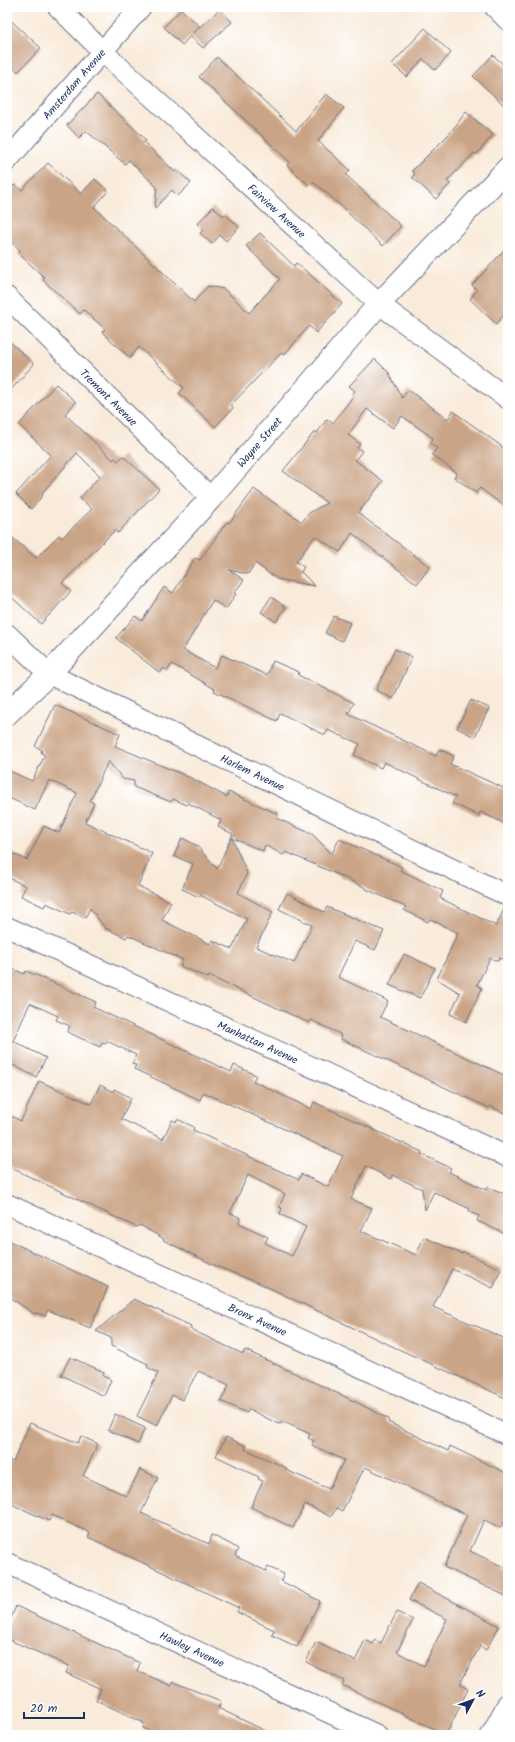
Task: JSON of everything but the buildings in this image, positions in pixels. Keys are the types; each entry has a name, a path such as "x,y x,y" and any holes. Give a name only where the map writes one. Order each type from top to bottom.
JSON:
{"street":[{"name":"Fairview Avenue","path":"58,7 103,52 379,304 508,399"},
{"name":"Amsterdam Avenue","path":"7,161 141,7"},
{"path":"496,7 508,19"},
{"name":"Wayne Street","path":"7,714 49,674 211,498 379,304 508,168"},
{"name":"Tremont Avenue","path":"7,298 211,498"},
{"name":"Harlem Avenue","path":"7,634 49,674 508,896"},
{"name":"Manhattan Avenue","path":"7,927 508,1157"},
{"name":"Bronx Avenue","path":"7,1204 508,1435"},
{"name":"Hawley Avenue","path":"7,1563 377,1735"},
{"path":"490,1735 508,1703"}]}
